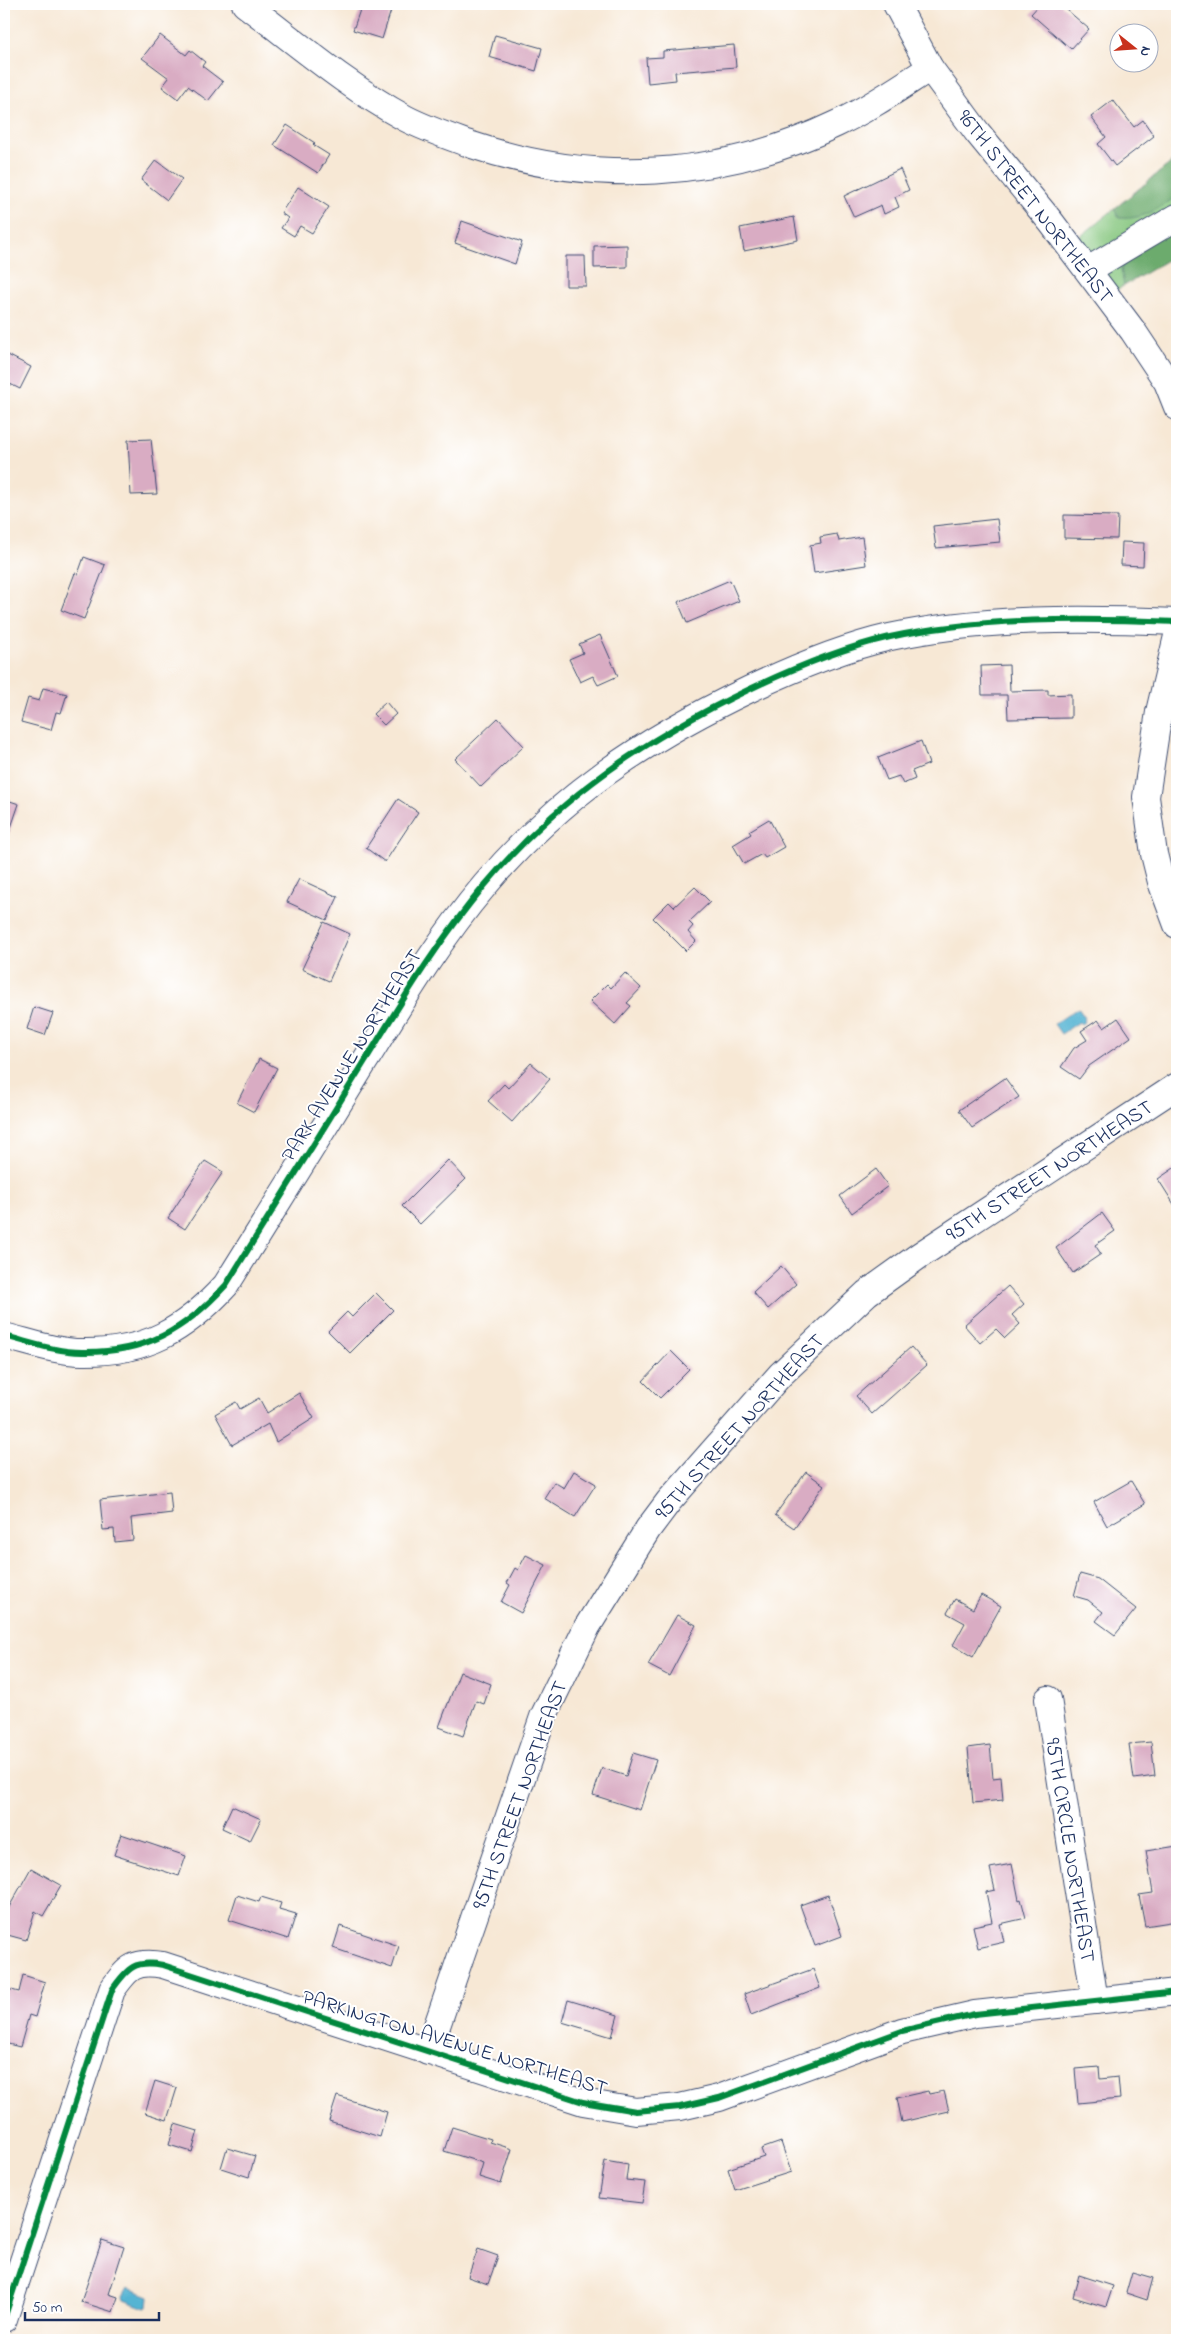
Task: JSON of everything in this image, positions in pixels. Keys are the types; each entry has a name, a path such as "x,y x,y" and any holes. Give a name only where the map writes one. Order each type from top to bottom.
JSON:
{"street":[{"path":"246,4 366,94 406,118 449,137 497,153 536,164 574,170 638,172 684,169 758,154 838,124 930,68"},
{"name":"96TH STREET NORTHEAST","path":"896,4 930,68 977,132 1088,270 1143,344 1167,382 1177,407"},
{"path":"1088,270 1177,217"},
{"name":"PARK AVENUE NORTHEAST","path":"4,1336 47,1347 81,1352 116,1350 148,1342 176,1330 204,1310 226,1285 410,989 484,886 542,825 591,782 650,741 712,707 777,676 834,654 888,638 950,627 1010,621 1104,618 1177,622"},
{"path":"1177,636 1159,712 1146,797 1156,863 1177,925"},
{"name":"95TH STREET NORTHEAST","path":"428,2052 543,1717 587,1627 648,1529 664,1508 780,1375 867,1293 928,1250 1177,1086"},
{"name":"95TH CIRCLE NORTHEAST","path":"1048,1699 1095,2001"},
{"name":"PARKINGTON AVENUE NORTHEAST","path":"4,2319 112,1990 122,1976 134,1965 146,1962 163,1965 593,2105 636,2111 680,2107 719,2098 902,2031 975,2014 1177,1992"}],"green space":[{"path":"1177,158 1177,254 1115,291 1076,240"},
{"path":"1177,158 1177,196 1157,209 1143,215 1119,218 1114,209"},
{"path":"1177,225 1177,254 1124,286 1121,269 1129,255"}],"water":[{"path":"1078,1008 1085,1018 1084,1022 1081,1024 1079,1022 1061,1034 1054,1024"},
{"path":"128,2288 149,2296 148,2307 145,2308 124,2300 123,2297"}],"building":[{"path":"362,4 393,4 382,39 353,30"},
{"path":"1040,4 1060,4 1089,29 1071,49 1031,14"},
{"path":"160,35 186,55 190,50 205,62 202,66 223,82 208,101 188,86 178,99 162,87 169,78 142,58"},
{"path":"495,35 542,48 536,71 489,57"},
{"path":"734,45 736,67 675,72 676,80 648,83 646,58 663,57 663,51"},
{"path":"1113,100 1134,127 1143,120 1154,136 1115,166 1098,144 1106,137 1091,117"},
{"path":"287,125 315,143 313,145 329,155 318,173 274,145"},
{"path":"156,160 182,179 167,200 141,180"},
{"path":"900,169 909,190 895,197 899,207 884,214 881,205 854,217 844,196"},
{"path":"298,187 329,207 312,233 300,226 294,236 281,228 288,218 281,213"},
{"path":"794,217 798,240 744,251 740,228"},
{"path":"462,221 522,242 515,264 455,243"},
{"path":"627,245 627,267 594,268 594,246"},
{"path":"566,256 585,256 586,286 566,286"},
{"path":"4,353 31,367 20,389 4,381"},
{"path":"151,439 157,494 131,495 128,440"},
{"path":"1064,515 1118,516 1117,539 1064,538"},
{"path":"997,519 1000,542 936,548 933,526"},
{"path":"837,534 839,541 862,537 866,565 814,573 810,545 821,543 820,537"},
{"path":"1122,542 1144,543 1143,566 1121,565"},
{"path":"84,557 105,565 84,619 61,610 75,573 78,574"},
{"path":"730,580 739,601 687,623 678,602"},
{"path":"600,635 618,676 598,685 593,676 580,682 569,659 583,653 579,644"},
{"path":"1009,665 1010,691 1048,690 1048,695 1071,694 1071,718 1008,719 1007,695 982,695 981,666"},
{"path":"43,688 67,694 61,713 56,712 51,730 21,722 28,698 39,701"},
{"path":"386,702 396,714 384,725 373,714"},
{"path":"498,718 524,746 481,787 455,759"},
{"path":"921,741 929,764 912,771 915,779 903,784 899,776 887,780 878,758"},
{"path":"4,799 19,804 6,842 4,841"},
{"path":"398,799 418,812 385,862 366,848"},
{"path":"769,819 784,847 765,858 762,854 744,864 733,845 751,834 749,831"},
{"path":"299,879 338,897 327,920 287,902"},
{"path":"695,887 710,902 689,922 693,926 688,932 696,941 686,951 653,918 669,902 674,907"},
{"path":"324,922 350,934 329,981 302,969"},
{"path":"625,973 641,988 627,1003 631,1006 615,1024 590,1001 607,984 611,988"},
{"path":"34,1007 53,1013 45,1035 27,1029"},
{"path":"1118,1018 1131,1037 1089,1066 1079,1079 1061,1067 1074,1048 1087,1040 1081,1031 1098,1020 1104,1028"},
{"path":"259,1059 277,1068 254,1112 237,1103"},
{"path":"531,1063 550,1079 512,1122 488,1101 504,1084 508,1088"},
{"path":"1005,1078 1019,1097 972,1128 959,1110"},
{"path":"448,1160 466,1179 420,1224 402,1206"},
{"path":"205,1161 223,1172 185,1229 168,1218"},
{"path":"1177,1166 1177,1209 1158,1179"},
{"path":"876,1169 888,1186 852,1213 840,1196"},
{"path":"1102,1213 1115,1231 1095,1245 1101,1254 1073,1273 1056,1248"},
{"path":"781,1266 796,1284 768,1309 753,1292"},
{"path":"1008,1286 1024,1304 1012,1315 1020,1324 1005,1338 996,1329 980,1343 964,1325"},
{"path":"376,1293 393,1310 350,1353 328,1331 347,1312 352,1317"},
{"path":"911,1347 927,1365 872,1414 856,1396"},
{"path":"671,1351 689,1369 660,1398 643,1381"},
{"path":"299,1393 314,1418 276,1442 268,1424 232,1445 215,1414 236,1402 240,1409 259,1398 267,1413"},
{"path":"574,1471 596,1484 575,1517 544,1498 554,1482 564,1488"},
{"path":"806,1472 824,1485 794,1528 775,1515"},
{"path":"1131,1481 1145,1504 1107,1526 1094,1502"},
{"path":"170,1492 172,1513 131,1518 133,1540 115,1542 114,1529 103,1530 100,1500"},
{"path":"526,1555 546,1565 521,1613 501,1602 510,1585 507,1583 515,1568 518,1570"},
{"path":"1080,1574 1098,1579 1136,1609 1115,1635 1096,1621 1103,1612 1088,1600 1074,1596"},
{"path":"981,1595 1001,1606 973,1657 953,1645 965,1623 947,1613 955,1599 973,1609"},
{"path":"677,1615 696,1625 669,1676 648,1665"},
{"path":"460,1672 491,1684 484,1704 476,1701 463,1736 439,1727"},
{"path":"1151,1742 1155,1776 1134,1779 1129,1744"},
{"path":"990,1745 993,1778 1001,1777 1003,1800 973,1803 968,1748"},
{"path":"633,1753 656,1760 640,1810 593,1795 602,1768 626,1776"},
{"path":"232,1806 261,1819 250,1841 222,1828"},
{"path":"121,1834 186,1856 179,1876 114,1855"},
{"path":"1177,1846 1177,1921 1145,1926 1139,1895 1153,1893 1146,1851"},
{"path":"1012,1864 1019,1900 1021,1899 1026,1918 1000,1924 1004,1942 978,1948 973,1926 992,1922 986,1892 995,1890 990,1868"},
{"path":"31,1868 61,1885 43,1916 35,1911 26,1940 4,1934 4,1923 8,1909"},
{"path":"237,1895 259,1902 261,1897 281,1903 279,1909 296,1914 288,1939 229,1920"},
{"path":"828,1895 842,1936 815,1946 800,1905"},
{"path":"340,1926 399,1946 392,1968 333,1948"},
{"path":"813,1969 820,1988 751,2015 744,1994"},
{"path":"23,1975 45,1982 35,2017 29,2015 20,2047 4,2043 4,1988 19,1992"},
{"path":"568,2000 618,2015 612,2037 562,2022"},
{"path":"1099,2067 1100,2079 1118,2077 1120,2099 1078,2103 1075,2069"},
{"path":"155,2081 177,2088 167,2120 145,2113"},
{"path":"928,2091 929,2094 944,2091 949,2111 902,2122 897,2098"},
{"path":"337,2096 387,2112 380,2137 329,2121"},
{"path":"175,2124 198,2131 192,2152 169,2145"},
{"path":"452,2127 491,2139 490,2142 512,2149 501,2184 479,2177 483,2163 444,2151"},
{"path":"781,2142 791,2172 735,2190 728,2169 764,2157 761,2149"},
{"path":"227,2148 255,2156 249,2177 221,2168"},
{"path":"605,2161 628,2165 626,2180 645,2182 642,2203 599,2198"},
{"path":"102,2240 124,2247 109,2294 118,2297 113,2312 81,2302"},
{"path":"478,2249 498,2256 488,2284 468,2277"},
{"path":"1132,2272 1153,2278 1147,2300 1126,2293"},
{"path":"1079,2275 1113,2286 1106,2307 1073,2297"}],"cycle path":[{"path":"4,1336 52,1349 72,1352 126,1348 163,1336 195,1315 211,1301 226,1285 407,993 452,927 485,885 543,824 574,797 606,772 675,728 712,708 801,666 836,653 890,637 925,630 1033,620 1177,622"},
{"path":"4,2319 112,1990 128,1971 139,1965 163,1965 583,2102 636,2111 680,2107 719,2098 902,2031 975,2014 1177,1992"}]}
